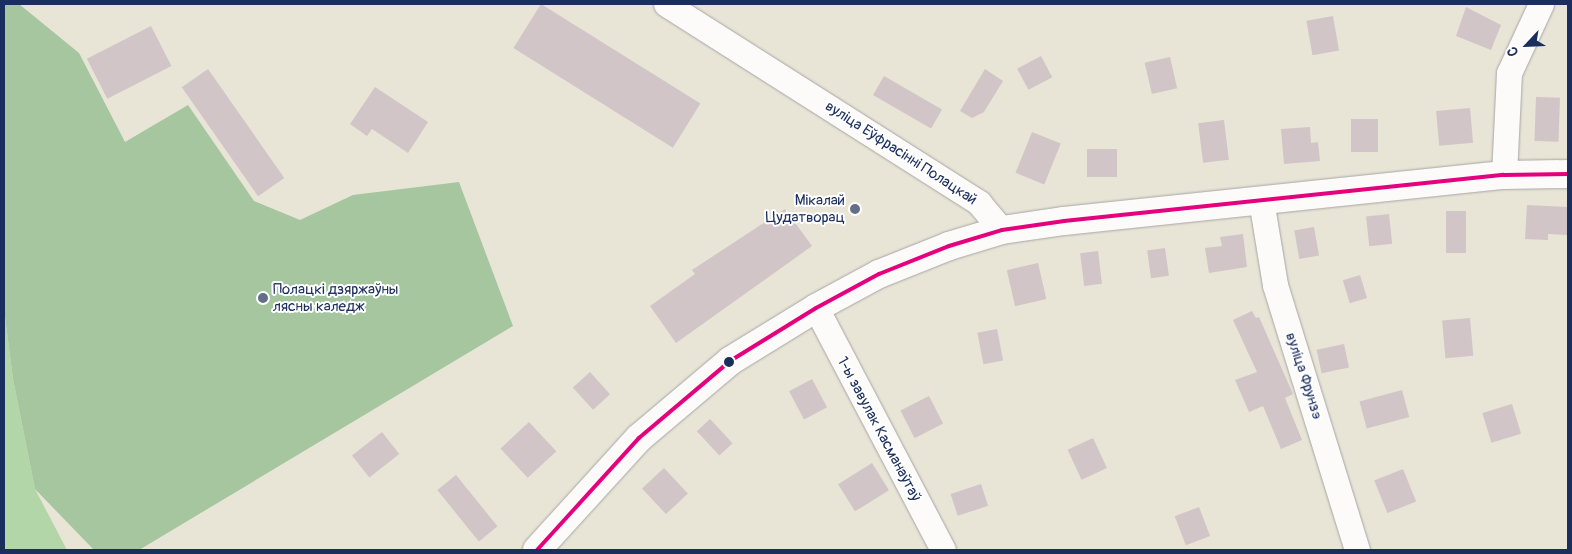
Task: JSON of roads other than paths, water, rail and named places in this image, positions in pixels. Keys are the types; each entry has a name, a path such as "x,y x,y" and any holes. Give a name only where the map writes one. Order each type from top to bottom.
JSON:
{"main road":[{"path":"538,550 639,438 689,392 730,361 816,308 879,274 949,246 1002,230 1504,174 1568,174"}],"street":[{"name":"вуліца Еўфрасінні Полацкай","path":"666,4 979,203 1002,230"},
{"path":"1504,174 1509,73 1541,4"},
{"name":"вуліца Фрунзэ","path":"1261,200 1275,285 1357,550"},
{"name":"1-ы завулак Касманаўтаў","path":"816,308 943,550"}],"place":[{"name":"Мікалай Цудатворац","path":"855,209"},
{"name":"Полацкі дзяржаўны лясны каледж","path":"263,298"}]}
